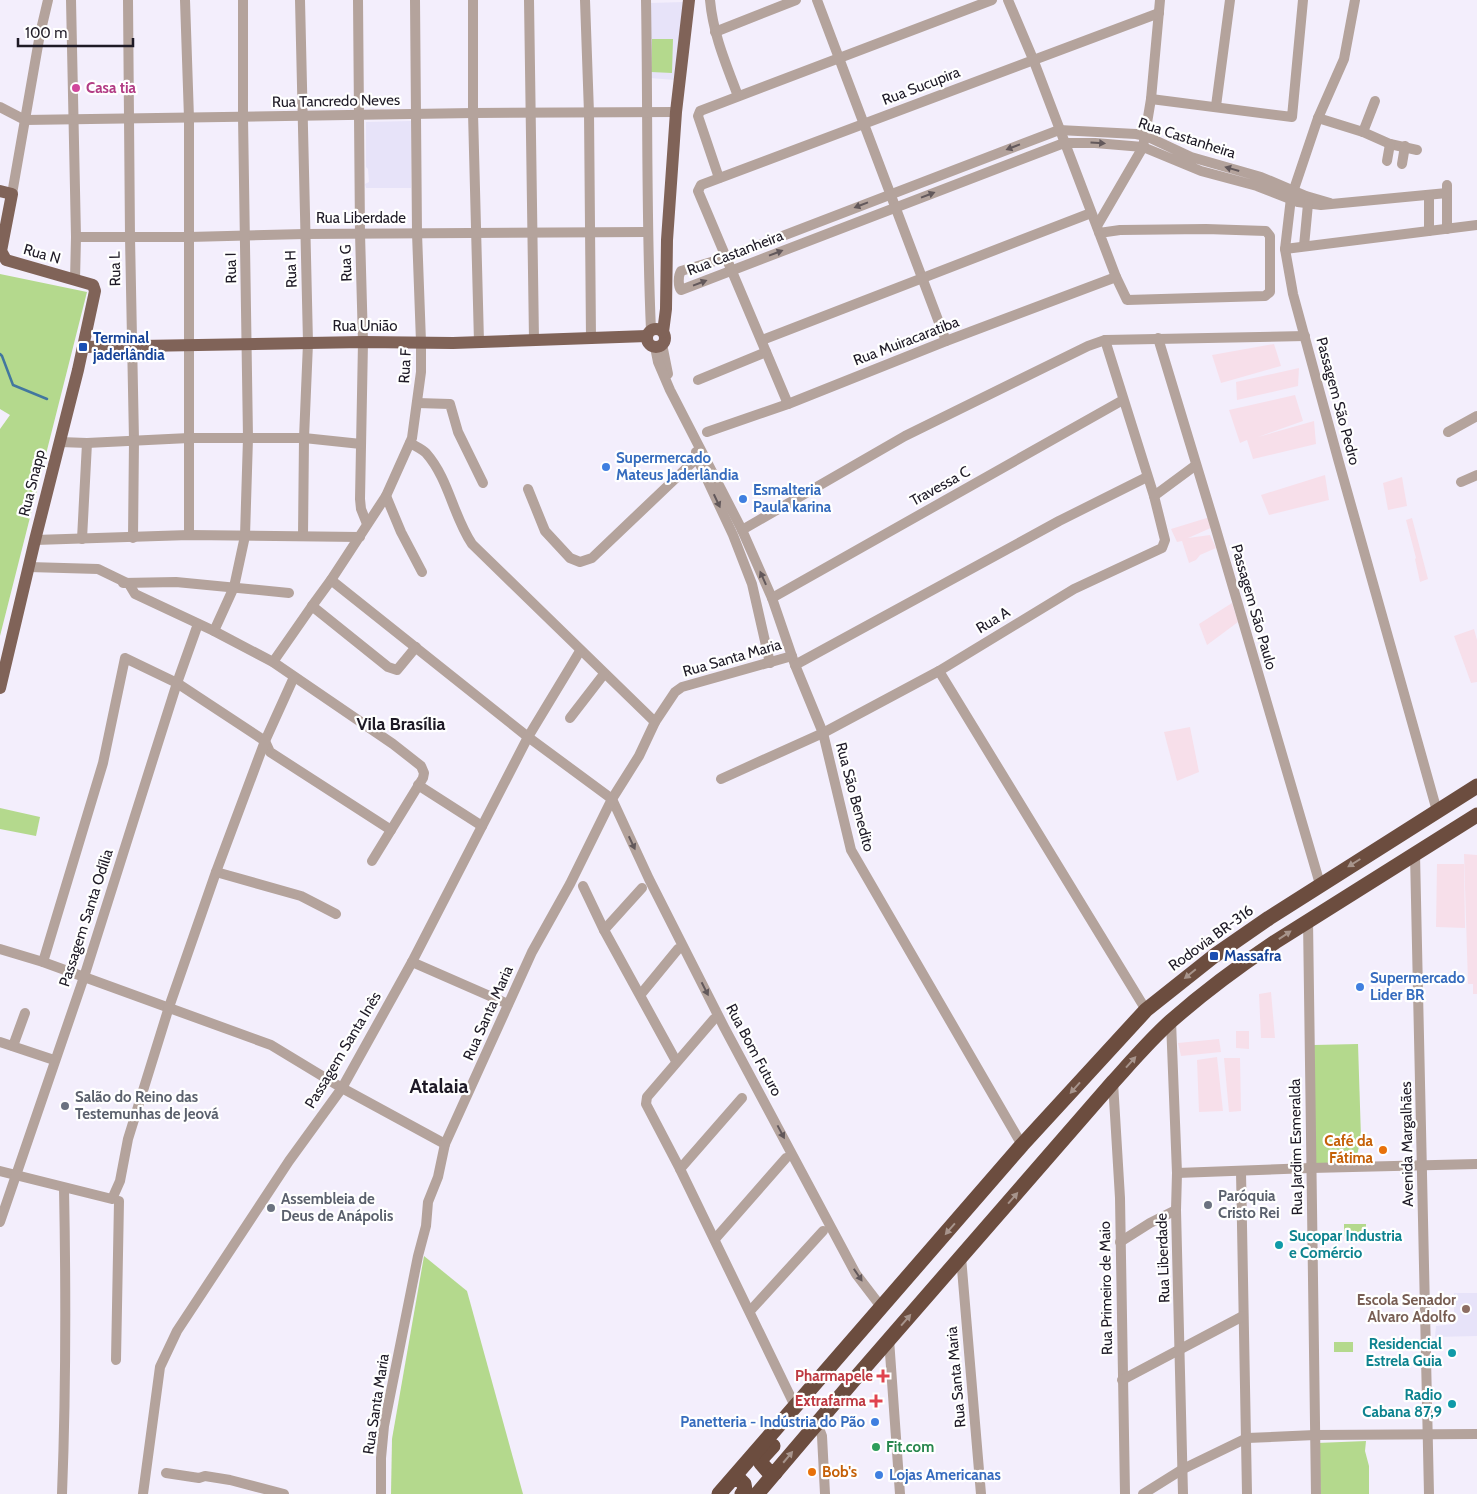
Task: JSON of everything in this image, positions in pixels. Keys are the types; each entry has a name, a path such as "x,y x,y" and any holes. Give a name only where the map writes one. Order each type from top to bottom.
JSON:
{"highway":[{"name":"Rodovia BR-316","path":"719,1494 1022,1145 1146,1010 1214,956 1320,884 1477,786"},
{"path":"1433,843 1449,823 1477,806"},
{"path":"757,1494 1113,1082 1171,1021 1244,962 1477,815"},
{"path":"775,1473 763,1467 761,1463 762,1458 811,1404 828,1382 839,1367 847,1347"},
{"path":"732,1479 740,1480 744,1484 745,1490 742,1494"}],"main road":[{"path":"656,338 666,309 667,240 676,112 689,0"},
{"name":"Rua N","path":"6,193 1,252 6,260 93,286"},
{"name":"Rua Snapp","path":"0,688 34,540 83,347 95,291 93,286"},
{"name":"Rua União","path":"83,347 656,338"}],"street":[{"name":"Rua N","path":"6,193 25,120 48,0"},
{"path":"71,0 76,237 75,280"},
{"name":"Rua L","path":"128,0 134,440 133,538"},
{"path":"185,0 189,118 189,535"},
{"name":"Rua I","path":"214,631 234,587 245,536 248,438 243,0"},
{"name":"Rua H","path":"300,0 308,343 304,438 303,536"},
{"name":"Rua G","path":"358,0 363,342 360,499 361,509 367,524"},
{"name":"Rua F","path":"273,662 331,580 386,496 410,443 421,372 422,342 417,233 415,0"},
{"path":"473,0 473,112 478,342"},
{"path":"529,0 534,233 534,340"},
{"path":"585,0 589,113 591,339"},
{"name":"Rua São Benedito","path":"646,0 648,112 647,232 658,362 694,439 704,454 742,530 772,598 794,661 823,733 845,828 856,860 1022,1145"},
{"path":"710,0 715,32 738,96"},
{"path":"715,32 796,0"},
{"path":"817,0 892,194 946,341"},
{"path":"719,178 698,116 700,111 992,0"},
{"path":"1008,0 1033,59 1058,130 1116,277 1127,300 1266,296 1270,292 1270,236 1266,231 1098,229"},
{"path":"1216,106 1230,0"},
{"path":"1151,99 1292,117 1303,0"},
{"name":"Passagem São Pedro","path":"1355,0 1344,59 1318,118 1292,194 1285,249 1293,294 1437,811"},
{"path":"1098,229 1144,147 1151,99 1159,5"},
{"name":"Rua Sucupira","path":"725,258 698,191 701,185 1033,59 1159,5"},
{"path":"1363,132 1375,101"},
{"name":"Rua Tancredo Neves","path":"0,107 25,120 73,118 243,118 473,112 676,112"},
{"path":"1318,118 1363,132 1390,144 1417,150"},
{"name":"Rua Castanheira","path":"1259,181 1201,172 1144,147 1095,143 1064,143 681,290 679,288 679,275 681,272 725,258 1058,130 1127,133 1146,136 1191,157 1259,181 1292,194"},
{"path":"1387,161 1390,144"},
{"path":"1402,164 1405,146"},
{"path":"1292,194 1308,204 1321,205 1429,195 1447,189 1447,229"},
{"path":"1292,194 1330,203"},
{"path":"1428,231 1429,195"},
{"path":"1304,246 1308,204"},
{"path":"762,340 1092,213"},
{"path":"1285,249 1477,225"},
{"name":"Rua Liberdade","path":"76,237 189,237 360,233 647,232"},
{"path":"725,258 788,404"},
{"name":"Rua Muiracaratiba","path":"706,432 788,404 946,341 1116,277"},
{"path":"742,530 905,436 1088,346 1105,340 1305,336"},
{"name":"Passagem São Paulo","path":"1158,338 1320,884"},
{"path":"1105,340 1146,477 1154,496 1196,465"},
{"path":"698,380 766,352"},
{"name":"Travessa C","path":"772,598 1123,400"},
{"path":"417,403 450,404 458,432 483,483"},
{"path":"1448,432 1477,416"},
{"path":"60,442 87,443 189,438 304,438 361,444"},
{"name":"Rua São Benedito","path":"694,439 697,458 733,535 752,584 770,663"},
{"path":"82,539 87,443"},
{"path":"410,443 425,452 438,470 464,534 472,544 655,722"},
{"path":"528,489 545,531 570,558 580,562 592,558 697,458"},
{"path":"1461,482 1477,475"},
{"name":"Rua Santa Maria","path":"381,1494 381,1458 384,1426 418,1256 426,1226 428,1202 438,1177 445,1144 532,952 573,878 612,799 639,756 655,722 676,692 682,687 770,663 794,661 1146,477"},
{"path":"386,496 401,532 422,572"},
{"name":"Rua A","path":"721,778 823,733 939,671 1074,589 1162,548 1166,540 1154,496"},
{"path":"34,540 189,535 360,537"},
{"path":"29,567 98,569 123,583 129,584 135,594 214,631 273,662 394,744 421,766 424,773 421,781 372,861"},
{"path":"331,580 528,737 612,799"},
{"path":"123,583 176,582 289,593"},
{"path":"312,606 388,667 397,670 416,647"},
{"name":"Passagem Santa Odília","path":"0,1222 84,977 177,683 198,624"},
{"name":"Passagem Santa Inês","path":"144,1494 160,1367 177,1331 289,1161 342,1088 412,962 528,737 580,651"},
{"path":"43,962 103,763 126,658 177,683 265,741 270,752 390,830"},
{"path":"939,671 1146,1010"},
{"path":"570,718 604,674"},
{"path":"116,1360 116,1200 128,1139 169,1007 216,872 265,741 294,677"},
{"path":"421,781 482,826"},
{"name":"Rua Bom Futuro","path":"612,799 649,879 809,1186 856,1274 882,1308"},
{"name":"Avenida Margalhães","path":"1415,854 1429,1494"},
{"path":"216,872 302,896 336,914"},
{"path":"583,886 604,930 641,994 676,1061"},
{"path":"604,930 642,888"},
{"name":"Rua Jardim Esmeralda","path":"1308,920 1316,1494"},
{"path":"641,994 678,949"},
{"path":"0,950 43,962 271,1045 342,1088 445,1144"},
{"path":"412,962 508,1004"},
{"path":"13,1046 25,1013"},
{"path":"714,1019 646,1097 646,1104 715,1239 795,1406"},
{"name":"Rua Liberdade","path":"1171,1021 1177,1173 1176,1210 1181,1350 1183,1494"},
{"path":"0,1042 54,1060"},
{"name":"Rua Primeiro de Maio","path":"1113,1082 1120,1198 1125,1494"},
{"path":"680,1169 742,1098"},
{"path":"715,1239 786,1158"},
{"path":"1177,1173 1477,1164"},
{"path":"0,1171 116,1200"},
{"path":"1241,1172 1247,1494"},
{"path":"62,1494 65,1374 64,1188"},
{"path":"1120,1242 1150,1223 1176,1210"},
{"path":"750,1312 823,1231"},
{"name":"Rua Santa Maria","path":"960,1257 980,1494"},
{"path":"1122,1380 1243,1316"},
{"path":"889,1339 900,1494"},
{"path":"817,1423 822,1436 826,1494"},
{"path":"1143,1494 1183,1469 1247,1438 1315,1435 1477,1434"},
{"path":"166,1473 230,1480 284,1494"}],"shaded area":[{"path":"684,2 675,80 650,78 650,3"},
{"path":"411,121 411,188 366,188 365,184 369,182 368,169 366,167 366,122"},
{"path":"1274,344 1281,366 1221,383 1212,355"},
{"path":"1299,368 1298,386 1237,400 1236,382"},
{"path":"1295,395 1303,421 1258,437 1314,421 1316,444 1253,459 1247,440 1240,443 1229,410"},
{"path":"1325,475 1329,500 1269,515 1261,495"},
{"path":"1402,477 1407,506 1388,510 1383,483"},
{"path":"1210,517 1213,527 1188,538 1210,535 1216,548 1200,555 1196,560 1189,563 1182,541 1177,542 1171,529"},
{"path":"1412,518 1428,579 1420,582 1406,520"},
{"path":"1232,603 1238,622 1207,645 1199,624"},
{"path":"1474,629 1477,640 1477,682 1471,683 1454,636"},
{"path":"1190,727 1199,772 1177,781 1164,732"},
{"path":"1464,854 1477,855 1477,994 1473,994 1473,984 1468,984"},
{"path":"1437,864 1464,864 1465,928 1436,927"},
{"path":"1271,992 1275,1038 1261,1038 1259,994"},
{"path":"1236,1031 1249,1031 1249,1049 1236,1048"},
{"path":"1219,1039 1221,1052 1181,1056 1178,1043"},
{"path":"1217,1057 1223,1111 1199,1112 1197,1060"},
{"path":"1224,1058 1240,1058 1241,1111 1229,1112"},
{"name":"Escola Senador Alvaro Adolfo","path":"1454,1293 1477,1293 1477,1336 1435,1337 1436,1326 1454,1324"}],"green space":[{"path":"652,39 673,39 672,73 651,72"},
{"path":"0,274 87,292 0,636 0,429 10,415 0,409"},
{"path":"0,808 40,817 36,836 0,829"},
{"path":"1358,1044 1361,1138 1355,1164 1315,1165 1314,1045"},
{"path":"1344,1224 1366,1224 1366,1236 1344,1236"},
{"path":"424,1256 467,1291 523,1494 391,1494 392,1439"},
{"path":"1334,1342 1353,1342 1353,1352 1334,1352"},
{"path":"1366,1441 1365,1451 1369,1466 1369,1494 1321,1494 1317,1443"}],"waterway":[{"path":"0,354 13,385 47,399"}],"place":[{"name":"Casa tia","path":"76,88"},
{"name":"Terminal jaderlândia","path":"83,347"},
{"name":"Supermercado Mateus Jaderlândia","path":"606,467"},
{"name":"Esmalteria Paula karina","path":"743,499"},
{"name":"Massafra","path":"1214,956"},
{"name":"Supermercado Lider BR","path":"1360,987"},
{"name":"Salão do Reino das Testemunhas de Jeová","path":"65,1106"},
{"name":"Café da Fátima","path":"1383,1150"},
{"name":"Paróquia Cristo Rei","path":"1208,1205"},
{"name":"Assembleia de Deus de Anápolis","path":"271,1208"},
{"name":"Sucopar Industria e Comércio","path":"1279,1245"},
{"name":"Escola Senador Alvaro Adolfo","path":"1466,1309"},
{"name":"Residencial Estrela Guia","path":"1452,1353"},
{"name":"Pharmapele","path":"883,1376"},
{"name":"Extrafarma","path":"876,1401"},
{"name":"Radio Cabana 87,9","path":"1452,1404"},
{"name":"Panetteria - Indústria do Pão","path":"875,1422"},
{"name":"Fit.com","path":"876,1447"},
{"name":"Bob's","path":"812,1472"},
{"name":"Lojas Americanas","path":"879,1475"}],"district":[{"name":"Vila Brasília","path":"401,724"},
{"name":"Atalaia","path":"439,1086"}]}
